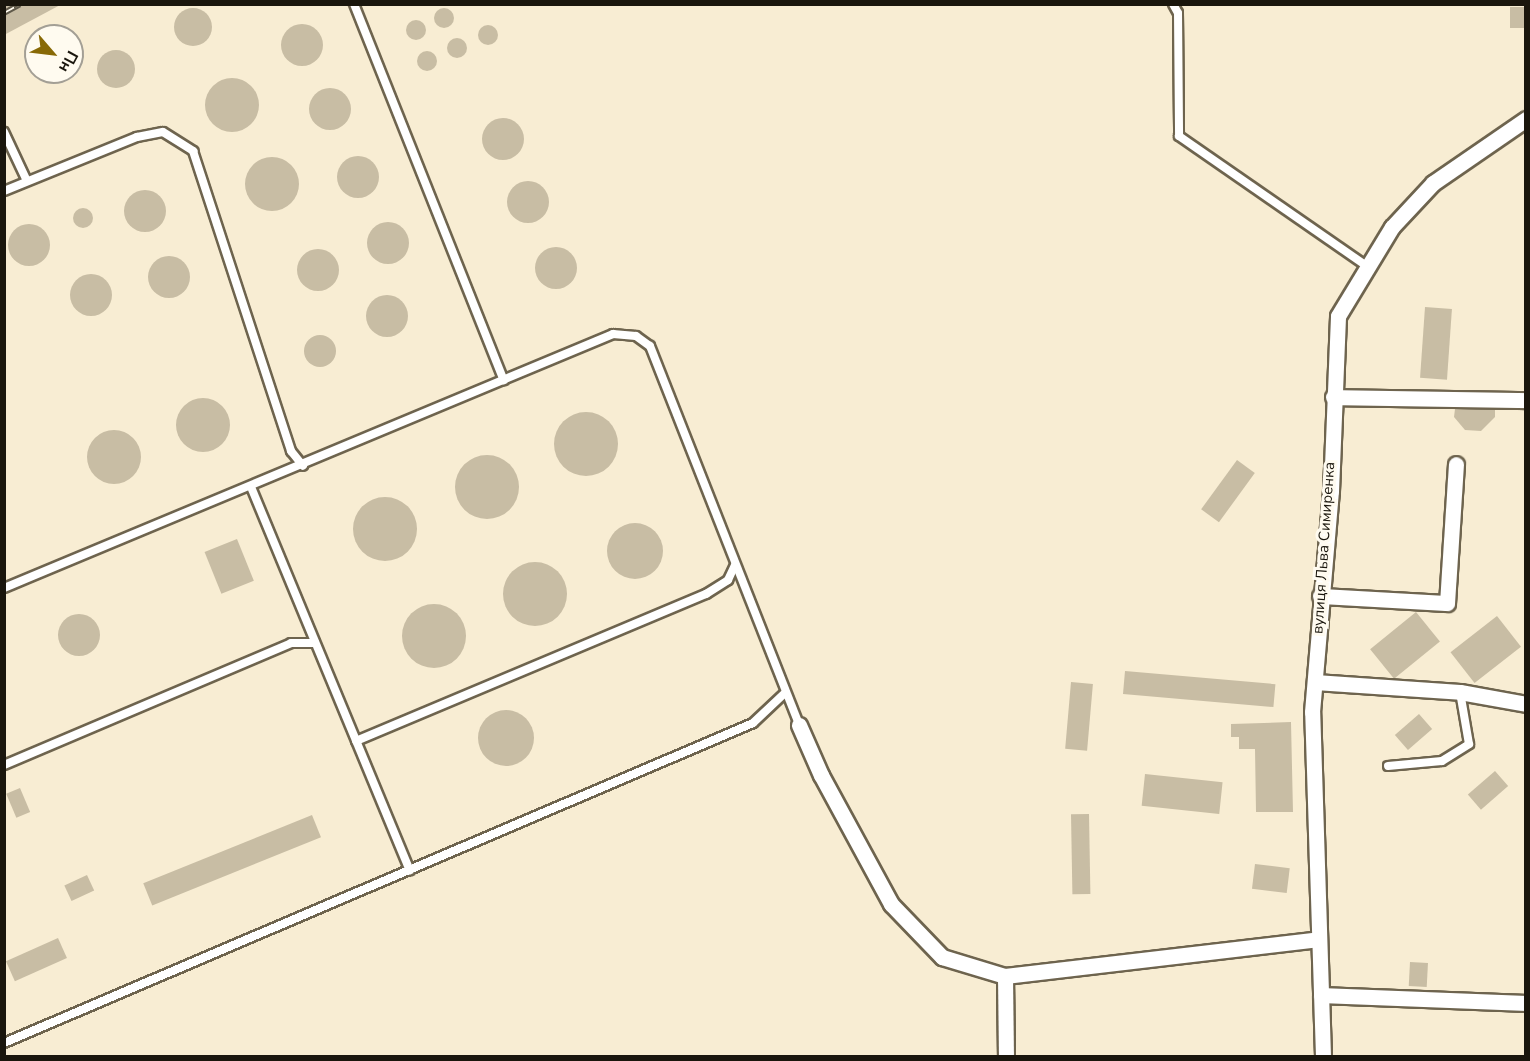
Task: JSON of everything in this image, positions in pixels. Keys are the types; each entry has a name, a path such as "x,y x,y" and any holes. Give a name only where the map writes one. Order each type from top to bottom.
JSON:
{"street":[{"name":"вулиця Льва Симиренка","path":"1323,1056 1312,723 1320,596 1331,491 1338,316 1365,265 1392,227 1433,183 1526,119"},
{"path":"1333,397 1526,400"},
{"path":"1320,596 1446,603 1456,464"},
{"path":"1315,682 1460,692 1526,704"},
{"path":"799,725 821,775 891,904 942,957 1005,976 1318,939"},
{"path":"1005,976 1006,1056"},
{"path":"1321,995 1526,1003"}],"lane":[{"path":"354,4 504,380"},
{"path":"1173,4 1178,13 1179,136 1365,265"},
{"path":"4,132 27,182"},
{"path":"4,190 137,137 163,132 193,151 291,451 303,466"},
{"path":"4,588 303,466 613,334 636,336 650,346 799,725"},
{"path":"251,487 410,870"},
{"path":"356,741 706,594 728,580 735,565"},
{"path":"4,765 291,643 315,643"},
{"path":"4,1042 753,723 786,692"},
{"path":"1388,766 1442,761 1469,744 1460,692"}],"building":[{"path":"4,4 62,4 24,24 4,35"},
{"path":"1510,7 1526,7 1526,28 1510,28"},
{"path":"193,8 207,13 212,27 207,41 193,46 179,41 174,27 179,13"},
{"path":"444,8 451,11 454,18 451,25 444,28 437,25 434,18 437,11"},
{"path":"416,20 423,23 426,30 423,37 416,40 409,37 406,30 409,23"},
{"path":"302,24 317,30 323,45 317,60 302,66 287,60 281,45 287,30"},
{"path":"488,25 495,28 498,35 495,42 488,45 481,42 478,35 481,28"},
{"path":"457,38 464,41 467,48 464,55 457,58 450,55 447,48 450,41"},
{"path":"116,50 130,55 135,69 130,83 116,88 102,83 97,69 102,55"},
{"path":"427,51 434,54 437,61 434,68 427,71 420,68 417,61 420,54"},
{"path":"227,78 237,78 247,82 255,90 259,105 255,120 247,128 237,132 227,132 217,128 209,120 205,110 205,100 209,90 217,82"},
{"path":"330,88 345,94 351,109 345,124 330,130 315,124 309,109 315,94"},
{"path":"503,118 518,124 524,139 518,154 503,160 488,154 482,139 488,124"},
{"path":"358,156 373,162 379,177 373,192 358,198 343,192 337,177 343,162"},
{"path":"267,157 277,157 287,161 295,169 299,184 295,199 287,207 277,211 267,211 257,207 249,199 245,189 245,179 249,169 257,161"},
{"path":"528,181 543,187 549,202 543,217 528,223 513,217 507,202 513,187"},
{"path":"145,190 160,196 166,211 160,226 145,232 130,226 124,211 130,196"},
{"path":"83,208 90,211 93,218 90,225 83,228 76,225 73,218 76,211"},
{"path":"388,222 403,228 409,243 403,258 388,264 373,258 367,243 373,228"},
{"path":"29,224 44,230 50,245 44,260 29,266 14,260 8,245 14,230"},
{"path":"556,247 571,253 577,268 571,283 556,289 541,283 535,268 541,253"},
{"path":"318,249 333,255 339,270 333,285 318,291 303,285 297,270 303,255"},
{"path":"169,256 184,262 190,277 184,292 169,298 154,292 148,277 154,262"},
{"path":"91,274 106,280 112,295 106,310 91,316 76,310 70,295 76,280"},
{"path":"387,295 402,301 408,316 402,331 387,337 372,331 366,316 372,301"},
{"path":"1425,307 1452,309 1447,380 1420,378"},
{"path":"320,335 331,340 336,351 331,362 320,367 309,362 304,351 309,340"},
{"path":"198,398 208,398 218,402 226,410 230,425 226,440 218,448 208,452 198,452 188,448 180,440 176,430 176,420 180,410 188,402"},
{"path":"1455,409 1495,409 1495,417 1481,431 1465,430 1454,417"},
{"path":"586,412 609,421 618,444 609,467 586,476 563,467 554,444 563,421"},
{"path":"109,430 119,430 129,434 137,442 141,457 137,472 129,480 119,484 109,484 99,480 91,472 87,462 87,452 91,442 99,434"},
{"path":"487,455 505,461 513,469 519,487 513,505 505,513 487,519 469,513 461,505 455,487 461,469 469,461"},
{"path":"1237,460 1255,473 1219,522 1201,509"},
{"path":"385,497 408,506 417,529 408,552 385,561 362,552 353,529 362,506"},
{"path":"635,523 646,525 655,531 661,540 663,551 661,562 655,571 646,577 635,579 624,577 615,571 609,562 607,551 609,540 615,531 624,525"},
{"path":"237,539 254,581 221,594 205,552"},
{"path":"535,562 558,571 567,594 558,617 535,626 512,617 503,594 512,571"},
{"path":"434,604 457,613 466,636 457,659 434,668 411,659 402,636 411,613"},
{"path":"1416,612 1440,642 1394,679 1370,649"},
{"path":"79,614 93,621 100,635 93,649 79,656 65,649 58,635 65,621"},
{"path":"1497,616 1521,647 1475,683 1451,652"},
{"path":"1125,671 1275,684 1273,707 1123,694"},
{"path":"1071,682 1093,684 1087,751 1065,749"},
{"path":"500,710 512,710 522,714 530,722 534,738 530,754 522,762 512,766 500,766 490,762 482,754 478,744 478,732 482,722 490,714"},
{"path":"1419,714 1432,729 1408,750 1395,735"},
{"path":"1291,722 1293,812 1256,812 1255,749 1239,749 1239,737 1231,737 1231,724"},
{"path":"1495,771 1508,786 1481,810 1468,795"},
{"path":"1145,774 1223,782 1219,814 1142,806"},
{"path":"20,788 30,812 16,818 6,794"},
{"path":"1071,814 1089,814 1090,894 1072,894"},
{"path":"312,815 321,837 152,905 143,883"},
{"path":"1255,864 1290,868 1287,893 1252,889"},
{"path":"87,875 94,890 72,901 64,886"},
{"path":"58,938 67,958 15,981 6,961"},
{"path":"1410,962 1428,963 1427,987 1409,986"}],"railway":[{"path":"4,13 20,4"}]}
